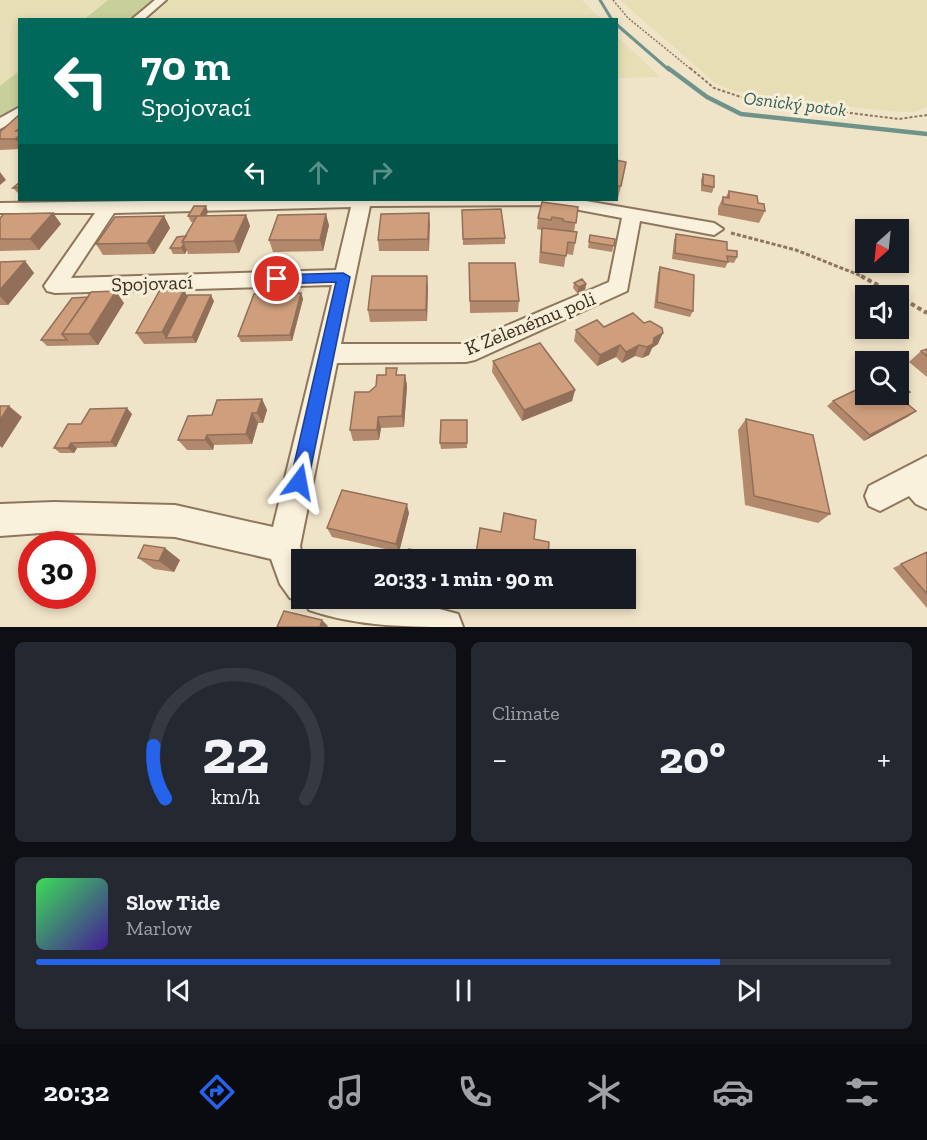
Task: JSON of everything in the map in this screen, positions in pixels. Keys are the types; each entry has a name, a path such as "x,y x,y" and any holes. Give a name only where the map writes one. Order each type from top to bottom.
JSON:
{"street":[{"path":"138,18 161,0"},
{"path":"0,125 18,114"},
{"path":"0,208 108,208 329,201"},
{"path":"291,569 287,563 284,546 329,354 343,277 361,201"},
{"path":"559,201 714,229"},
{"name":"Spojovací","path":"108,208 55,286 343,277"},
{"name":"K Zelenému poli","path":"329,354 466,353 619,286 632,214"},
{"path":"880,496 922,481"},
{"path":"0,520 54,518 175,521 284,546"},
{"path":"368,609 445,627"}],"path":[{"path":"613,0 628,18 714,88 753,101 899,119 927,116"},
{"path":"714,229 788,246 881,285"},
{"path":"909,302 927,313"}],"shaded area":[{"path":"0,0 108,0 83,18 18,18 18,72 0,86"},
{"path":"168,0 582,0 600,18 145,18"},
{"path":"620,0 927,0 927,107 914,112 899,112 757,97 728,89 714,82"},
{"path":"618,37 660,77 618,78"}],"green space":[{"path":"108,0 157,0 133,18 86,18"},
{"path":"18,72 18,108 0,121 0,86"}],"building":[{"path":"18,116 16,131 18,131 18,137 15,139 0,139 0,132"},
{"path":"618,160 626,162 621,186 618,186"},
{"path":"703,174 714,176 714,187 703,185"},
{"path":"729,191 757,196 758,203 764,204 765,211 723,204 723,197 729,198"},
{"path":"542,202 578,207 576,223 552,217 551,220 538,218"},
{"path":"194,206 206,206 200,216 188,216"},
{"path":"501,209 505,238 463,239 462,210"},
{"path":"53,213 30,239 0,239 0,218 4,214"},
{"path":"429,213 428,239 378,240 381,214"},
{"path":"326,214 320,240 269,240 278,215"},
{"path":"246,215 234,241 182,242 197,216"},
{"path":"164,216 147,243 96,244 115,217"},
{"path":"542,228 577,232 575,243 568,242 566,256 541,252"},
{"path":"676,234 727,242 727,250 737,251 737,257 727,256 728,262 675,253"},
{"path":"590,235 615,239 614,246 589,242"},
{"path":"186,236 181,248 170,248 177,237"},
{"path":"25,261 0,290 0,262"},
{"path":"469,263 515,263 519,301 470,301"},
{"path":"660,267 694,275 693,311 657,302"},
{"path":"372,276 427,276 426,310 368,310"},
{"path":"582,279 586,284 579,287 574,283"},
{"path":"160,290 184,290 162,332 136,333"},
{"path":"116,291 89,334 62,334 91,292"},
{"path":"301,293 290,335 238,336 254,294"},
{"path":"188,295 211,295 192,337 166,338"},
{"path":"88,297 62,334 67,340 41,340 72,298"},
{"path":"633,313 644,323 650,321 662,328 663,333 654,338 653,344 647,347 639,345 626,352 620,345 600,355 576,330 597,320 604,327"},
{"path":"540,343 575,390 524,410 493,361"},
{"path":"386,368 397,368 396,375 405,375 402,416 378,417 377,430 350,430 355,392 369,392 376,386 377,375 386,375"},
{"path":"855,390 855,405 909,405 916,411 870,435 833,401"},
{"path":"262,399 257,413 252,413 246,434 207,435 205,440 178,440 188,416 212,415 217,400"},
{"path":"0,406 9,406 0,420"},
{"path":"127,408 111,442 71,443 68,448 54,448 68,424 81,424 90,409"},
{"path":"746,419 813,435 830,514 754,496"},
{"path":"441,420 467,420 467,443 440,443"},
{"path":"342,490 407,504 396,544 327,528"},
{"path":"504,513 536,520 534,539 549,542 549,549 477,549 480,528 501,532"},
{"path":"144,545 165,548 159,561 138,558"},
{"path":"927,552 927,594 901,564"},
{"path":"284,611 322,620 320,627 277,627"}],"waterway":[{"name":"Osnický potok","path":"600,0 611,18"},
{"name":"Osnický potok","path":"618,26 669,70"},
{"name":"Osnický potok","path":"668,68 707,97 741,114 927,134"}],"route":[{"path":"277,279 343,277 329,354 299,482"}]}
